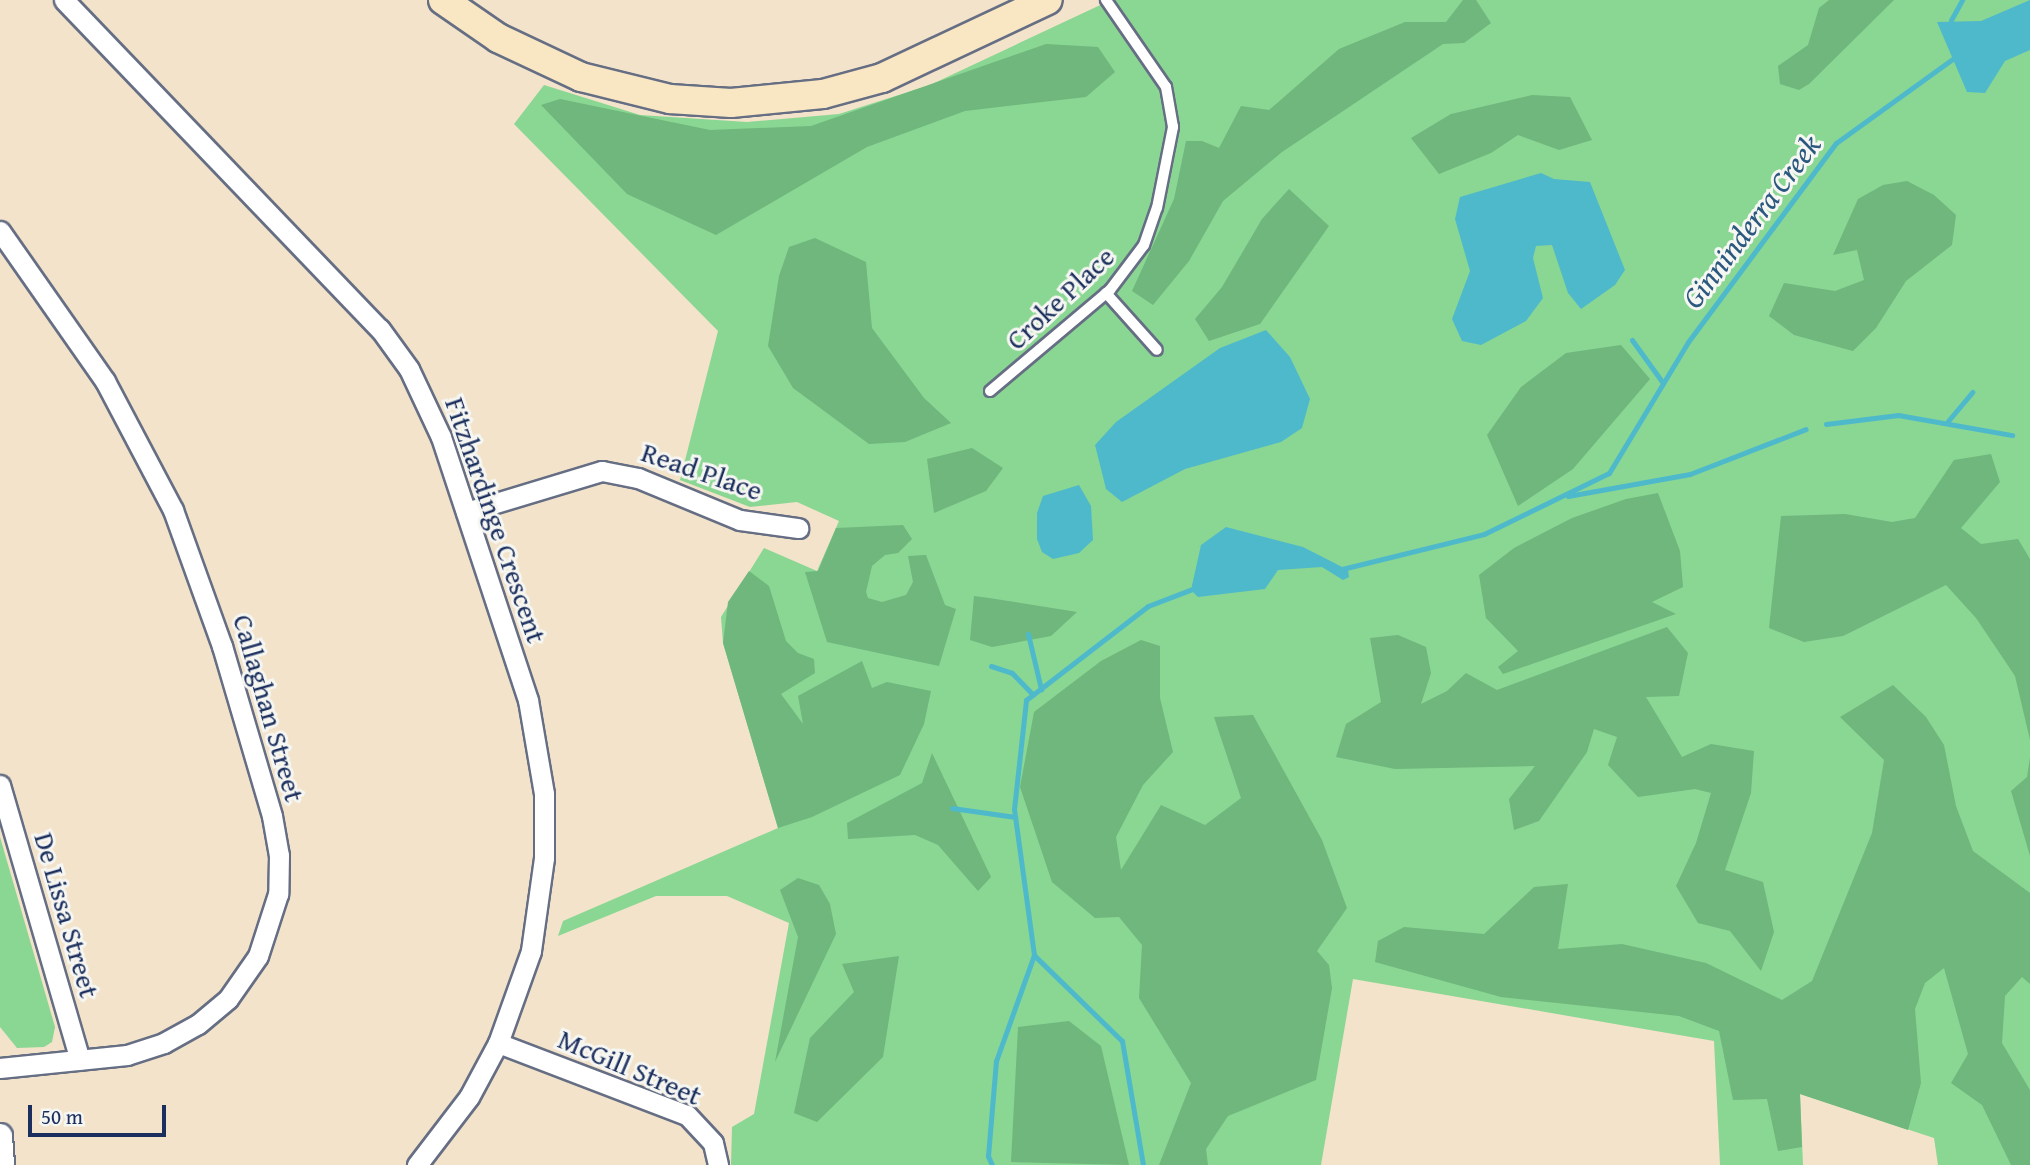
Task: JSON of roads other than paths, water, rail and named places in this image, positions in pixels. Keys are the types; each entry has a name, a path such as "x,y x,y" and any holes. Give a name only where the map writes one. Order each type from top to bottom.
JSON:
{"main road":[{"path":"443,0 525,53 581,77 640,93 701,102 762,102 822,94 890,75 1048,0"}],"street":[{"name":"Fitzhardinge Crescent","path":"64,0 380,329 422,391 466,512 528,700 544,794 544,858 537,922 521,984 498,1043 469,1097 417,1165"},
{"name":"Callaghan Street","path":"0,232 105,381 173,510 222,646 272,817 279,855 278,894 269,932 252,968 228,999 198,1024 164,1043 127,1055 0,1068"},
{"name":"Read Place","path":"466,512 602,471 638,478 740,520 798,528"},
{"name":"De Lissa Street","path":"0,785 80,1060"},
{"name":"McGill Street","path":"498,1043 695,1120 713,1143 718,1165"},
{"path":"0,1136 2,1165"}],"lane":[{"name":"Croke Place","path":"990,391 1106,293 1144,245 1167,168 1173,127 1166,87 1106,0"},
{"path":"1106,293 1157,350"}],"water":[{"path":"2030,0 2030,50 2005,61 1985,93 1967,92 1937,22 1981,21"},
{"path":"1541,173 1554,179 1590,182 1625,270 1615,285 1581,309 1568,293 1552,245 1536,246 1533,258 1543,298 1526,321 1481,345 1462,341 1452,319 1470,271 1455,219 1460,197"},
{"path":"1266,330 1290,357 1310,399 1302,428 1281,442 1185,469 1122,502 1106,489 1095,445 1116,422 1220,348"},
{"path":"1079,485 1091,506 1093,540 1079,553 1053,559 1042,552 1037,539 1037,513 1043,496"},
{"path":"1226,527 1303,547 1348,570 1349,577 1343,580 1322,567 1278,570 1265,589 1198,597 1191,590 1201,545"}],"waterway":[{"path":"1951,20 1962,0"},
{"name":"Ginninderra Creek","path":"1342,569 1484,534 1609,473 1688,342 1836,143 1958,55"},
{"path":"1632,340 1663,383"},
{"path":"1948,421 1972,392"},
{"name":"Ginninderra Creek","path":"1826,424 1898,415 2012,435"},
{"name":"Ginninderra Creek","path":"1568,496 1690,474 1806,429"},
{"name":"Ginninderra Creek","path":"1143,1165 1122,1041 1034,955 1014,809 1026,700 1148,606 1195,588"},
{"path":"1028,634 1041,689"},
{"path":"991,666 1012,673 1033,695"},
{"path":"952,808 1015,817"},
{"path":"992,1165 988,1156 996,1061 1034,955"}]}
